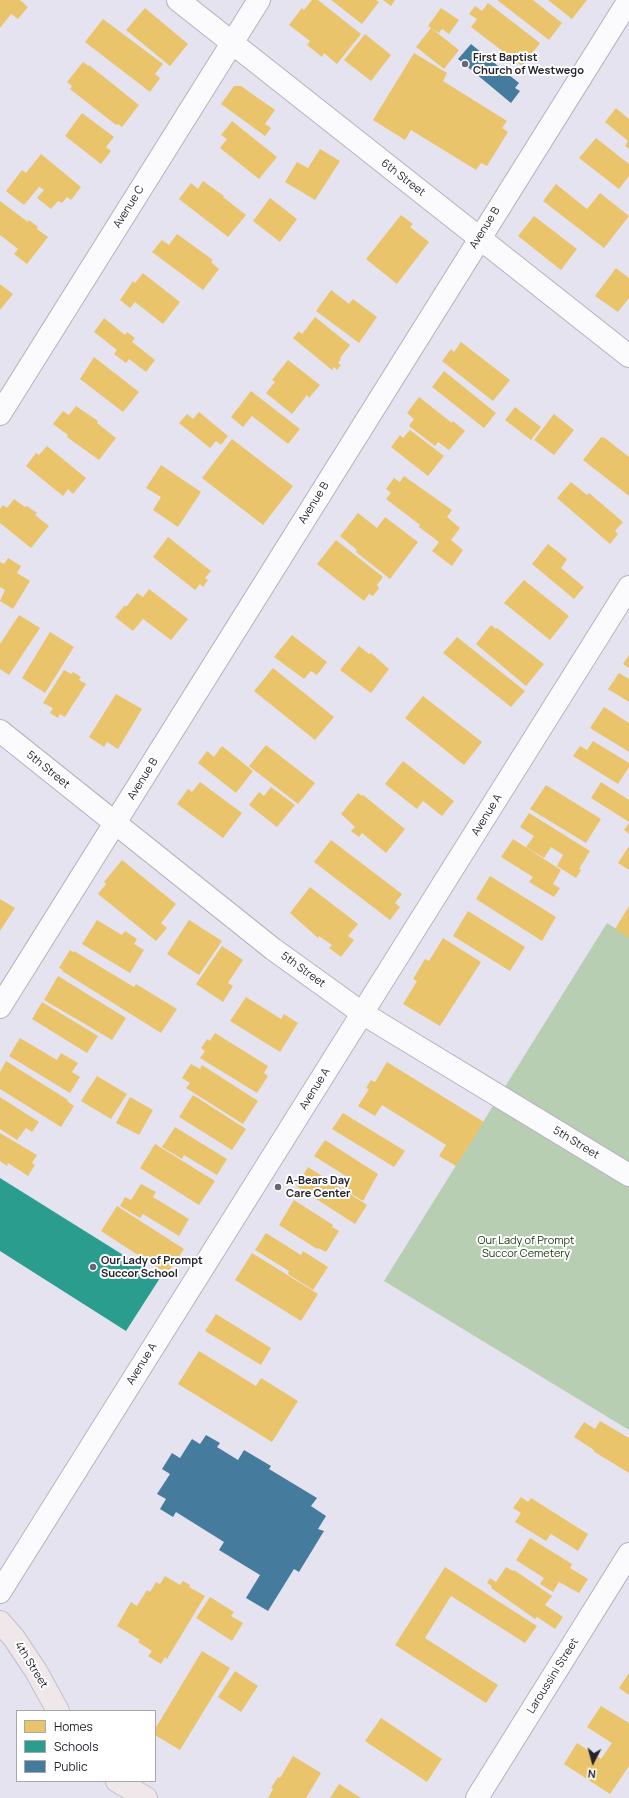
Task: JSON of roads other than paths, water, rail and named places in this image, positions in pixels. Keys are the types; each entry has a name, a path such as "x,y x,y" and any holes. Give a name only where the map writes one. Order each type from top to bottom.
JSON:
{"main road":[{"name":"4th Street","path":"0,1622 14,1638 36,1671 57,1710"},
{"path":"119,1782 146,1798"}],"street":[{"name":"6th Street","path":"178,0 629,356"},
{"name":"Avenue C","path":"0,414 259,0"},
{"name":"Avenue B","path":"0,1007 629,0"},
{"name":"Avenue A","path":"0,1592 629,587"},
{"name":"5th Street","path":"0,731 273,949 362,1013 629,1175"},
{"name":"Laroussini Street","path":"477,1798 629,1554"}],"place":[{"name":"First Baptist Church of Westwego","path":"465,64"},
{"name":"A-Bears Day Care Center","path":"278,1187"},
{"name":"Our Lady of Prompt Succor School","path":"93,1267"}],"park label":[{"name":"Our Lady of Prompt Succor Cemetery","path":"526,1247"}]}
